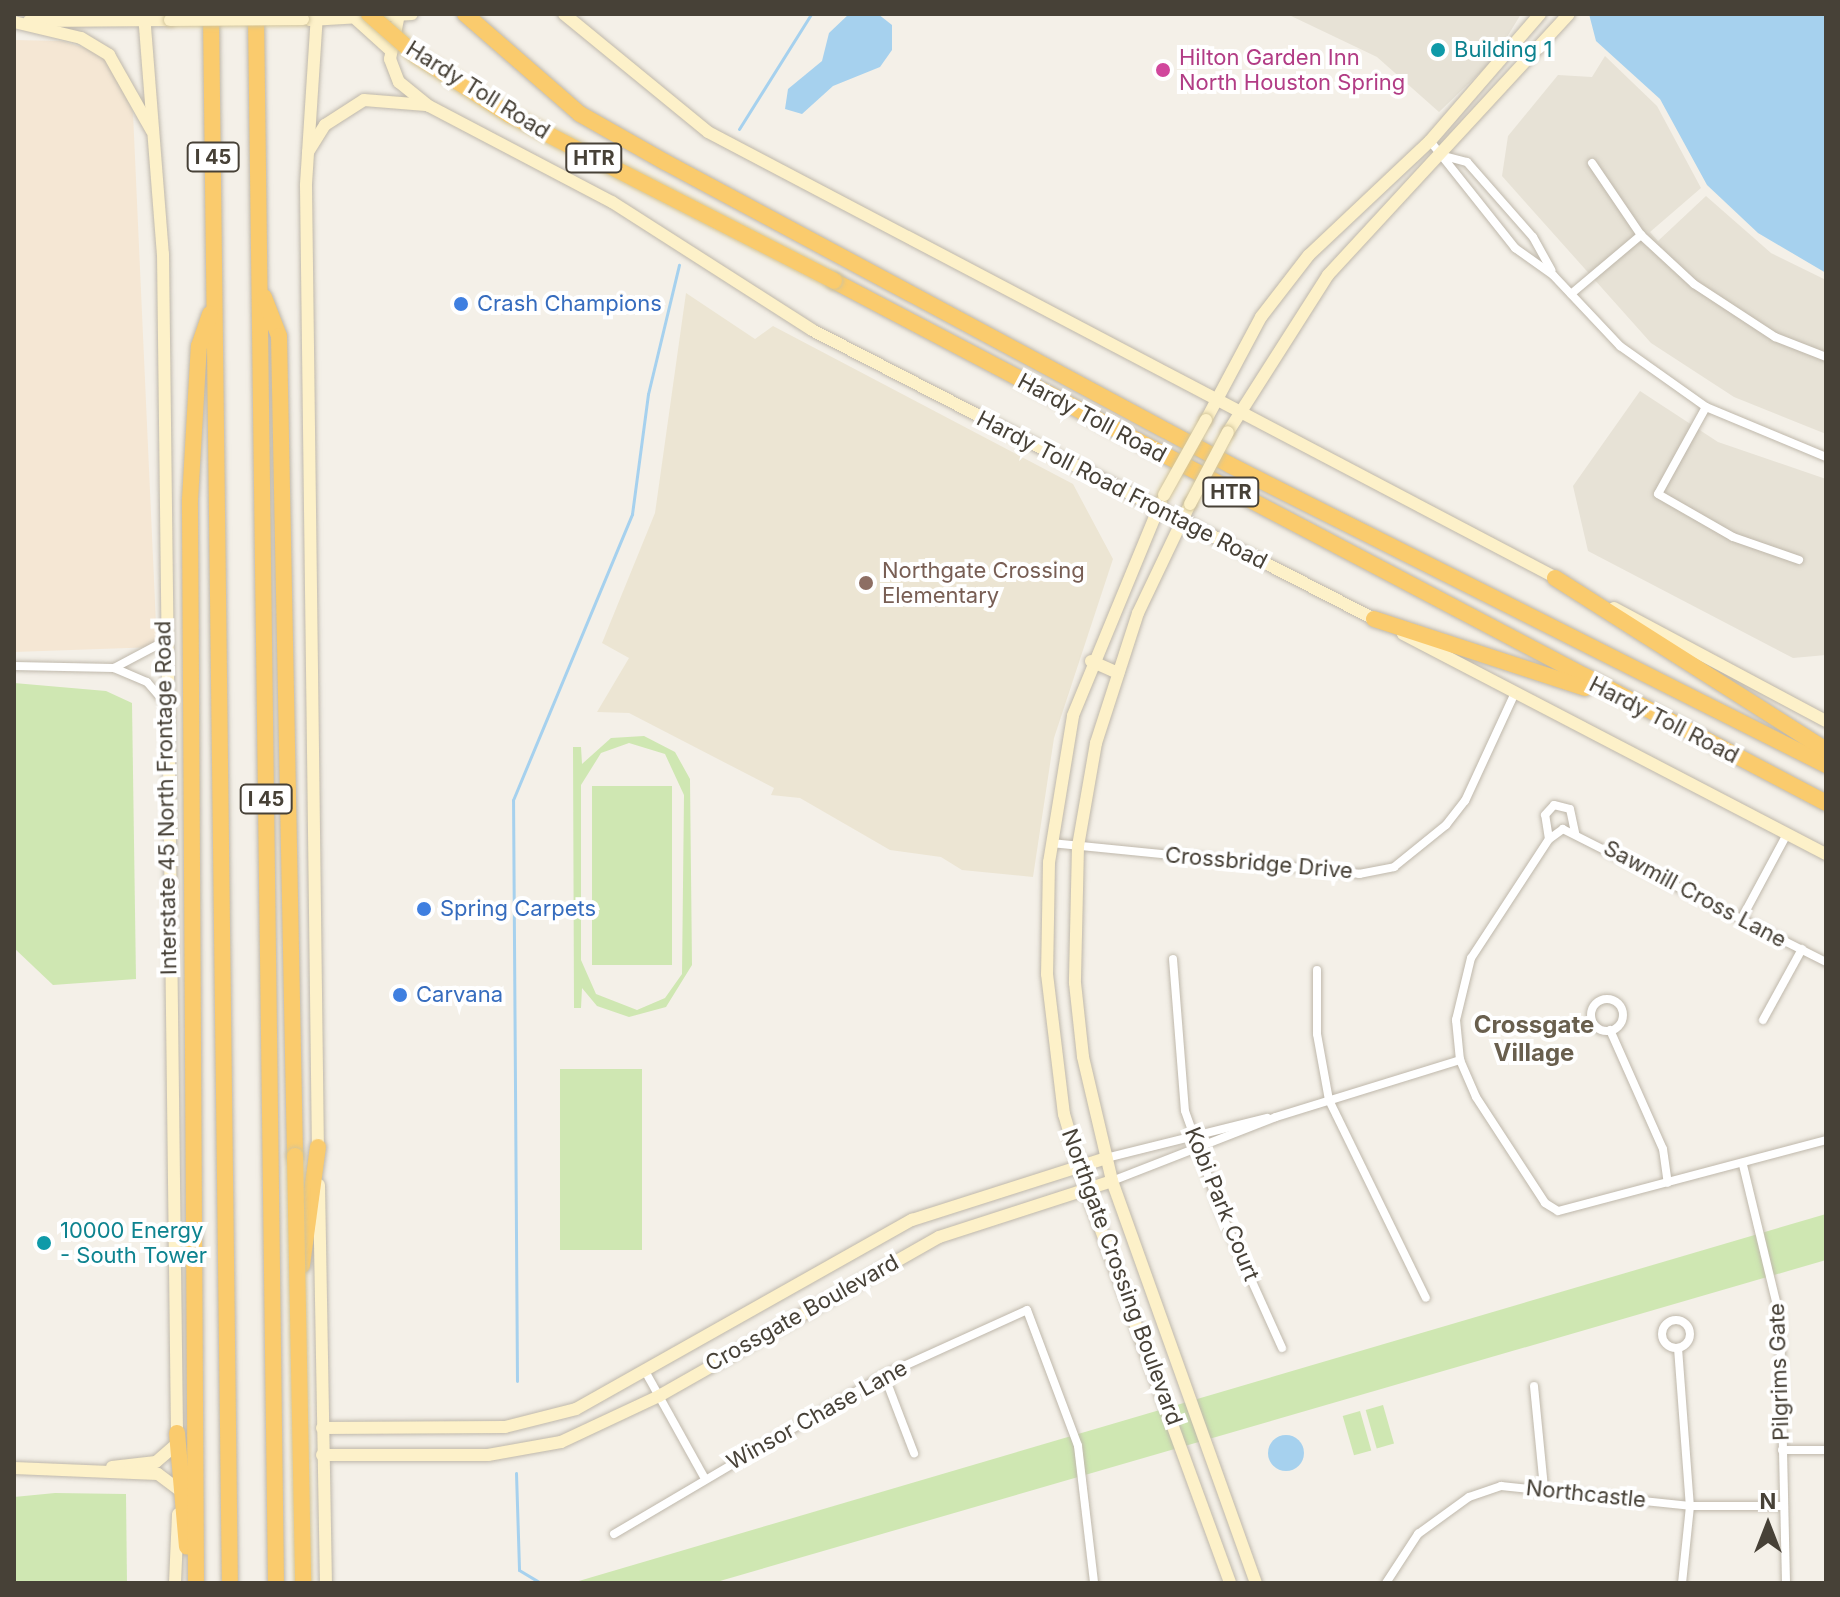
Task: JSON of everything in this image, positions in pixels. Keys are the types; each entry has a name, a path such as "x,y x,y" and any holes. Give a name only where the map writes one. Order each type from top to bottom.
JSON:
{"highway":[{"name":"I 45","path":"211,14 230,1583"},
{"name":"I 45","path":"256,14 276,1583"},
{"name":"Hardy Toll Road","path":"465,14 580,114 665,162 1230,465 1826,765"},
{"name":"Hardy Toll Road","path":"363,17 417,56 510,115 834,281 1629,703 1826,803"},
{"path":"259,284 279,336 301,1583"},
{"path":"196,1583 190,500 199,346 215,301"},
{"path":"1555,578 1826,750"},
{"path":"1374,619 1629,703"},
{"path":"301,1583 302,1265 318,1147"},
{"path":"177,1438 189,1583"}],"main road":[{"path":"564,14 708,132 1826,721"},
{"name":"Northgate Crossing Boulevard","path":"1230,1582 1086,1189 1052,1030 1051,843 1073,716 1091,661 1157,508 1261,317 1309,255 1430,141 1540,14"},
{"name":"Northgate Crossing Boulevard","path":"1254,1577 1173,1361 1106,1158 1079,1026 1078,846 1118,673 1182,521 1228,432 1328,275 1444,156 1569,14"},
{"path":"14,22 144,17 170,20 303,19 404,15 390,51"},
{"name":"Interstate 45 North Frontage Road","path":"144,17 155,138 165,641 178,1489 175,1583"},
{"path":"317,17 306,156 326,1583"},
{"path":"363,17 390,51 399,82 429,106"},
{"path":"14,22 81,38 109,55 155,138"},
{"path":"306,156 325,125 364,100 429,106"},
{"name":"Hardy Toll Road Frontage Road","path":"429,106 612,202 812,330 1826,854"},
{"path":"1309,255 1328,275"},
{"path":"1091,661 1118,673"},
{"path":"1052,1030 1079,1026"},
{"name":"Crossgate Boulevard","path":"322,1428 528,1424 576,1409 928,1215 1106,1158"},
{"name":"Crossgate Boulevard","path":"322,1455 529,1451 586,1433 659,1396 798,1314 939,1237 1112,1181"},
{"path":"928,1215 939,1237"},
{"path":"787,1291 798,1314"},
{"path":"1153,1369 1173,1361"},
{"path":"105,1468 156,1462 177,1438"},
{"path":"14,1468 105,1468 158,1474 178,1489"},
{"path":"1230,1582 1254,1577"}],"street":[{"path":"1430,141 1444,156 1450,174 1515,248 1553,275 1620,346 1706,407 1826,457"},
{"path":"1444,156 1467,162 1533,237 1553,275"},
{"path":"1592,163 1641,235 1731,312 1826,357"},
{"path":"1571,294 1641,235"},
{"path":"1706,407 1658,494 1733,537 1799,560"},
{"path":"114,668 165,641"},
{"path":"14,666 114,668 147,682 165,703"},
{"name":"Crossbridge Drive","path":"1051,843 1359,874 1394,867 1438,833 1465,801 1515,693"},
{"path":"1575,833 1570,809 1554,805 1545,815 1549,839 1459,984 1460,1060 1545,1203 1570,1210 1826,1140"},
{"name":"Sawmill Cross Lane","path":"1549,839 1563,829 1575,833 1743,916 1826,962"},
{"path":"1743,916 1787,834"},
{"path":"1763,1020 1802,949"},
{"name":"Kobi Park Court","path":"1173,959 1176,1035 1192,1132 1282,1348"},
{"path":"1317,970 1317,1034 1329,1100 1426,1298"},
{"path":"1610,1030 1663,1149 1668,1183"},
{"name":"Crossgate Boulevard","path":"1112,1181 1198,1152 1276,1117 1460,1060"},
{"name":"Crossgate Boulevard","path":"1106,1158 1192,1132 1276,1117"},
{"name":"Pilgrims Gate","path":"1743,1165 1780,1318 1786,1583"},
{"name":"Winsor Chase Lane","path":"614,1534 704,1477 884,1375 1027,1310 1078,1446 1094,1583"},
{"path":"1678,1348 1690,1506 1682,1583"},
{"path":"645,1371 704,1477"},
{"path":"884,1375 914,1453"},
{"path":"1534,1386 1544,1488"},
{"path":"1782,1450 1826,1450"},
{"name":"Northcastle","path":"1386,1583 1409,1545 1469,1497 1501,1486 1544,1488 1690,1506 1782,1506"}],"shaded area":[{"path":"1287,14 1521,14 1493,60 1439,112 1377,57"},
{"path":"14,40 62,41 109,55 133,113 157,647 14,652"},
{"path":"1605,56 1657,106 1701,188 1650,232 1658,241 1706,196 1771,253 1826,280 1826,434 1734,397 1651,343 1502,176 1508,136 1558,75 1592,77"},
{"name":"Northgate Crossing Elementary","path":"686,293 755,339 773,326 1073,484 1113,559 1054,738 1033,877 962,870 941,857 890,850 800,798 771,795 774,788 629,713 597,712 629,658 602,643 655,513"},
{"path":"1640,391 1718,442 1826,479 1826,655 1793,658 1588,551 1573,486"}],"green space":[{"path":"14,683 106,691 132,703 136,979 53,985 14,948"},
{"path":"644,736 675,752 690,779 692,965 666,1007 629,1017 597,1006 582,988 581,1008 574,1008 573,747 581,747 582,764 611,738","holes":["629,743 665,754 684,795 682,974 665,998 637,1010 596,994 581,960 581,785 601,753"]},
{"path":"592,786 672,786 672,965 592,965"},
{"path":"560,1069 642,1069 642,1250 560,1250"},
{"path":"1826,1214 1826,1260 713,1583 572,1583"},
{"path":"1383,1405 1394,1443 1377,1448 1366,1410"},
{"path":"1360,1411 1371,1450 1354,1455 1343,1416"},
{"path":"55,1493 126,1494 127,1583 14,1583 14,1497"}],"water":[{"path":"849,14 878,14 892,25 892,50 880,67 833,86 802,114 785,109 788,89 822,61 829,33"},
{"path":"1589,14 1826,14 1826,273 1758,233 1707,185 1660,99 1596,41"},
{"path":"1286,1435 1299,1440 1304,1453 1299,1466 1286,1471 1273,1466 1268,1453 1273,1440"}],"waterway":[{"path":"739,129 811,14"},
{"path":"517,1381 513,800 632,514 648,394 679,265"},
{"path":"516,1473 519,1570 541,1583"}],"place":[{"name":"Building 1","path":"1438,50"},
{"name":"Hilton Garden Inn North Houston Spring","path":"1163,70"},
{"name":"Crash Champions","path":"461,304"},
{"name":"Northgate Crossing Elementary","path":"866,583"},
{"name":"Spring Carpets","path":"424,909"},
{"name":"Carvana","path":"400,995"},
{"name":"10000 Energy - South Tower","path":"44,1243"}],"district":[{"name":"Crossgate Village","path":"1534,1039"}]}
